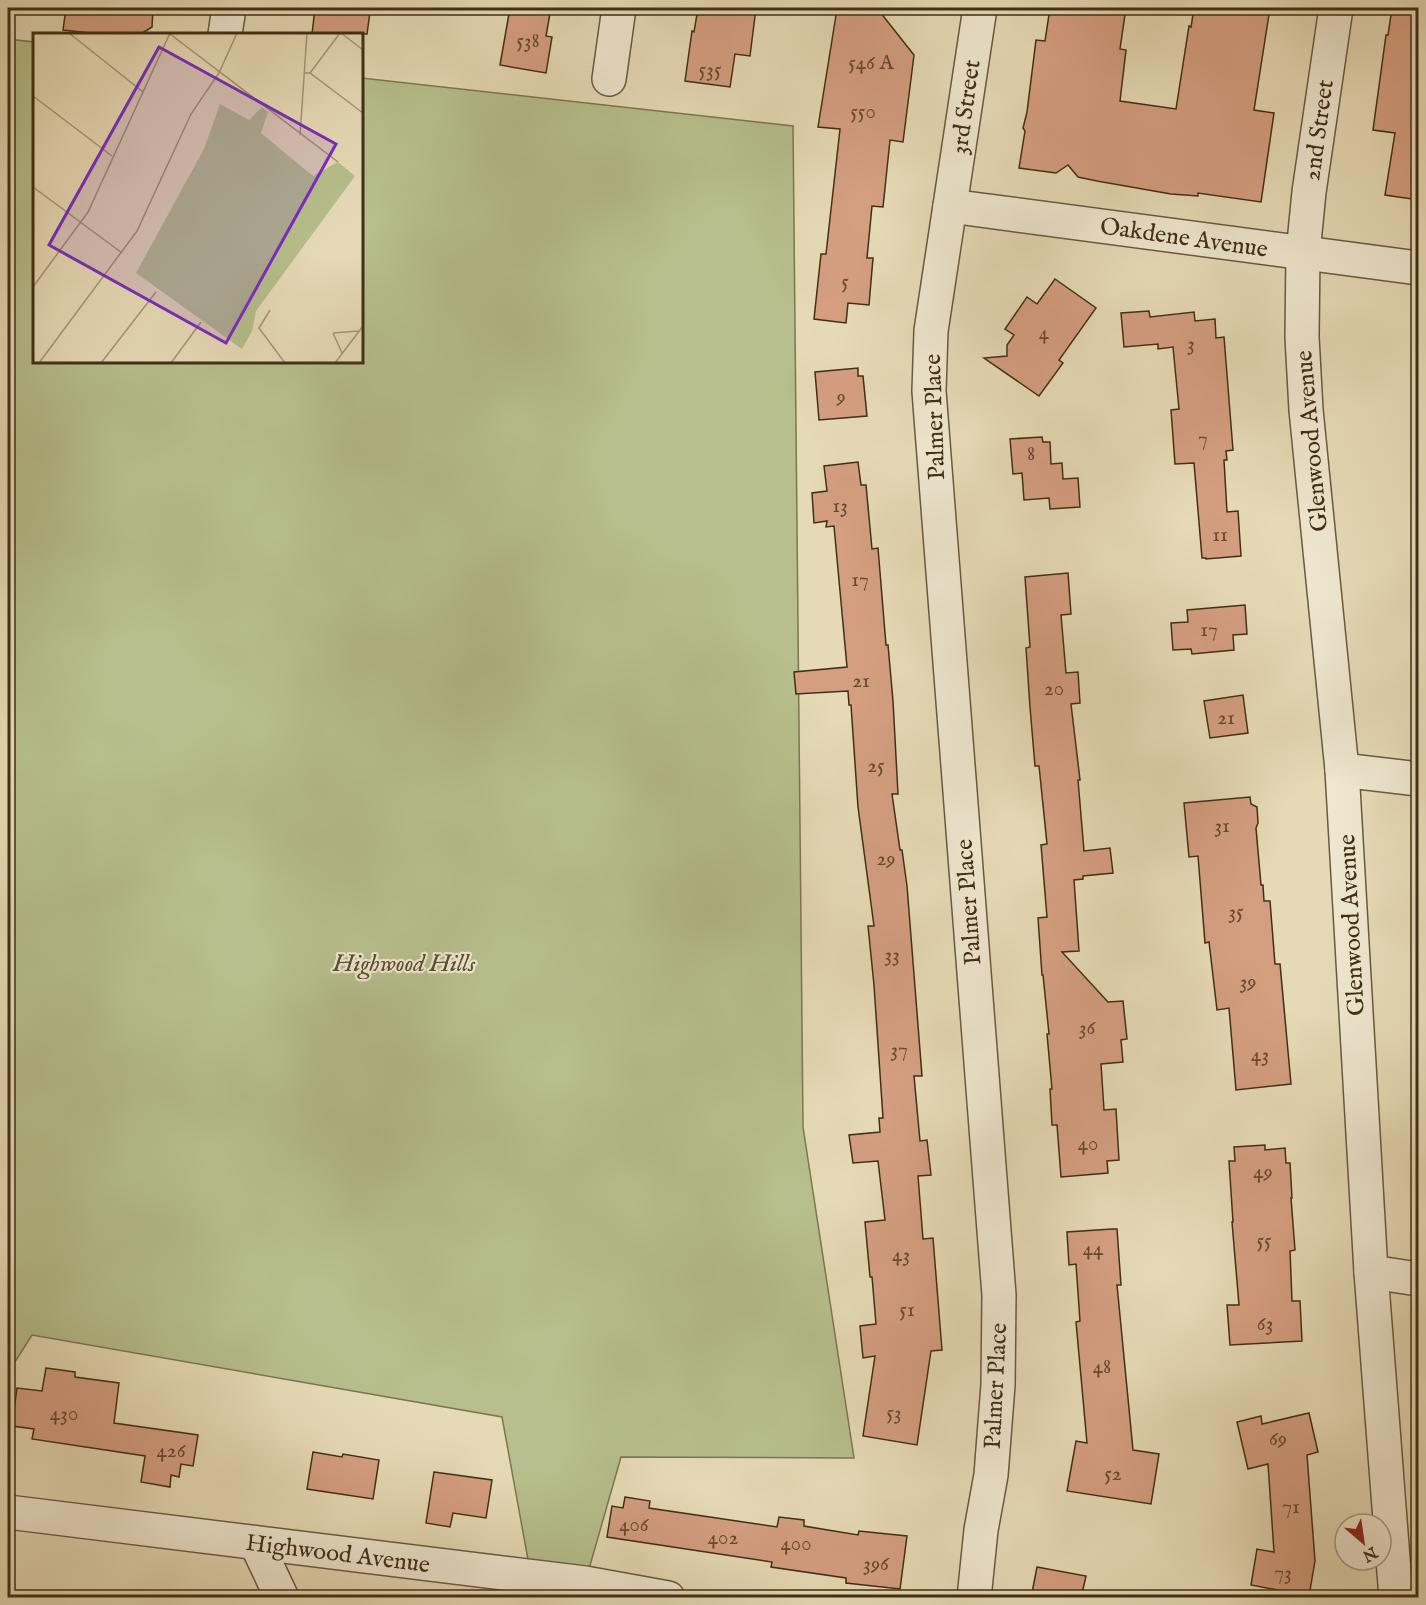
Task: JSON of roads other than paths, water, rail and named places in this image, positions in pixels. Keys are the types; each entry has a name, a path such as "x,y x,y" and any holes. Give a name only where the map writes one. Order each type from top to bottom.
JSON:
{"street":[{"path":"225,33 229,8"},
{"path":"609,79 619,8"},
{"name":"3rd Street","path":"950,206 980,8"},
{"name":"2nd Street","path":"1303,253 1309,192 1336,8"},
{"name":"Oakdene Avenue","path":"950,206 1419,268"},
{"name":"Palmer Place","path":"950,206 932,332 929,391 999,1295 998,1397 991,1475 981,1530 974,1598"},
{"name":"Glenwood Avenue","path":"1303,253 1302,337 1306,410 1342,770 1371,1272 1396,1598"},
{"path":"1342,770 1419,779"},
{"path":"1371,1272 1419,1279"},
{"name":"Highwood Avenue","path":"8,1512 574,1582 668,1598"},
{"path":"256,1543 282,1598"}],"park label":[{"name":"Highwood Hills","path":"404,963"}]}
